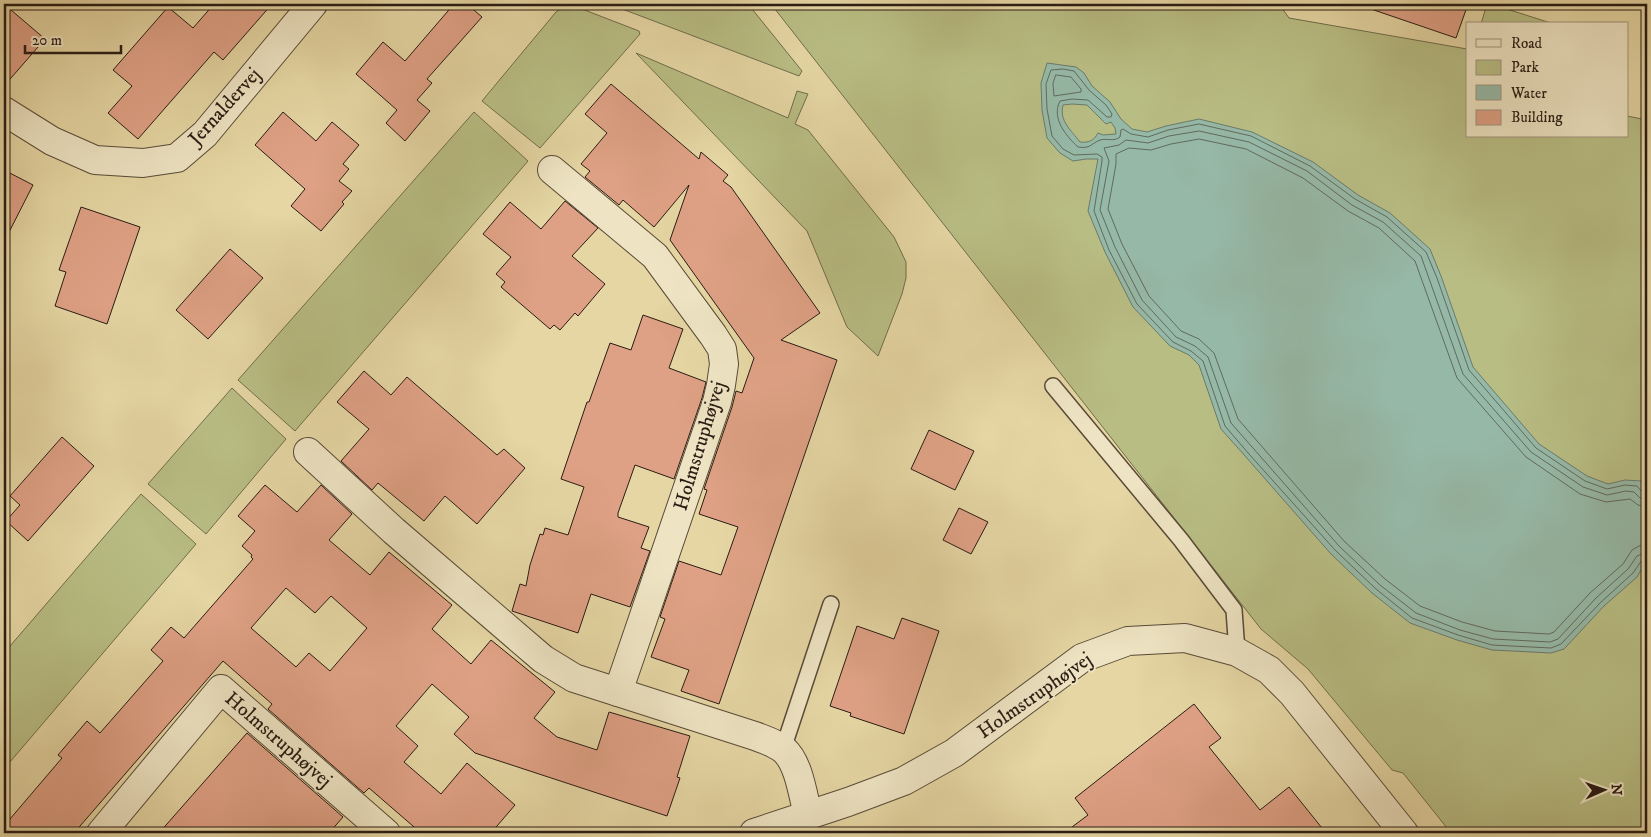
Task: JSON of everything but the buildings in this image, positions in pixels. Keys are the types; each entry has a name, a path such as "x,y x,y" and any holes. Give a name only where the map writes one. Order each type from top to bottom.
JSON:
{"street":[{"name":"Jernaldervej","path":"4,111 52,141 95,160 143,163 177,158 205,134 313,4"},
{"name":"Holmstruphøjvej","path":"552,170 655,256 713,334 722,349 724,364 717,402 618,692"},
{"path":"308,452 394,532 543,658 574,678 756,736 783,749 791,758 808,815"},
{"name":"Holmstruphøjvej","path":"754,833 904,782 954,753 1082,658 1128,641 1185,638 1238,652 1269,670 1292,693 1404,833"},
{"name":"Holmstruphøjvej","path":"100,833 221,689 386,833"}],"lane":[{"path":"1053,386 1181,540 1234,610 1238,652"},
{"path":"783,749 831,604"}],"green space":[{"path":"569,4 639,31 640,34 540,148 482,101 556,12"},
{"path":"609,4 748,4 802,71 799,76"},
{"path":"771,4 1279,4 1289,18 1466,49 1466,138 1628,138 1628,116 1647,120 1647,833 1451,833 1403,773 1392,770 1308,669 1261,629"},
{"path":"1487,4 1491,4 1548,22 1482,22"},
{"path":"636,53 788,118 797,91 808,94 795,124 808,130 894,237 906,262 906,278 902,294 878,356 847,327 807,231"},
{"path":"474,112 528,161 295,431 238,380"},
{"path":"232,388 286,439 206,534 148,484"},
{"path":"141,494 196,544 4,769 4,653"}],"water":[{"path":"1047,63 1076,67 1084,73 1092,86 1110,102 1121,119 1132,129 1147,132 1199,119 1252,132 1313,162 1358,195 1390,213 1430,249 1473,367 1539,444 1587,476 1608,484 1625,480 1641,481 1647,491 1647,560 1637,577 1604,606 1564,649 1551,653 1492,650 1457,640 1410,623 1372,593 1331,554 1221,429 1199,365 1189,355 1170,346 1133,307 1105,252 1088,211 1098,159 1073,161 1060,153 1047,138 1042,110 1041,83","holes":["1063,105 1087,105 1106,124 1111,122 1116,134 1103,135 1098,133 1090,141 1080,142 1064,121"]}]}
